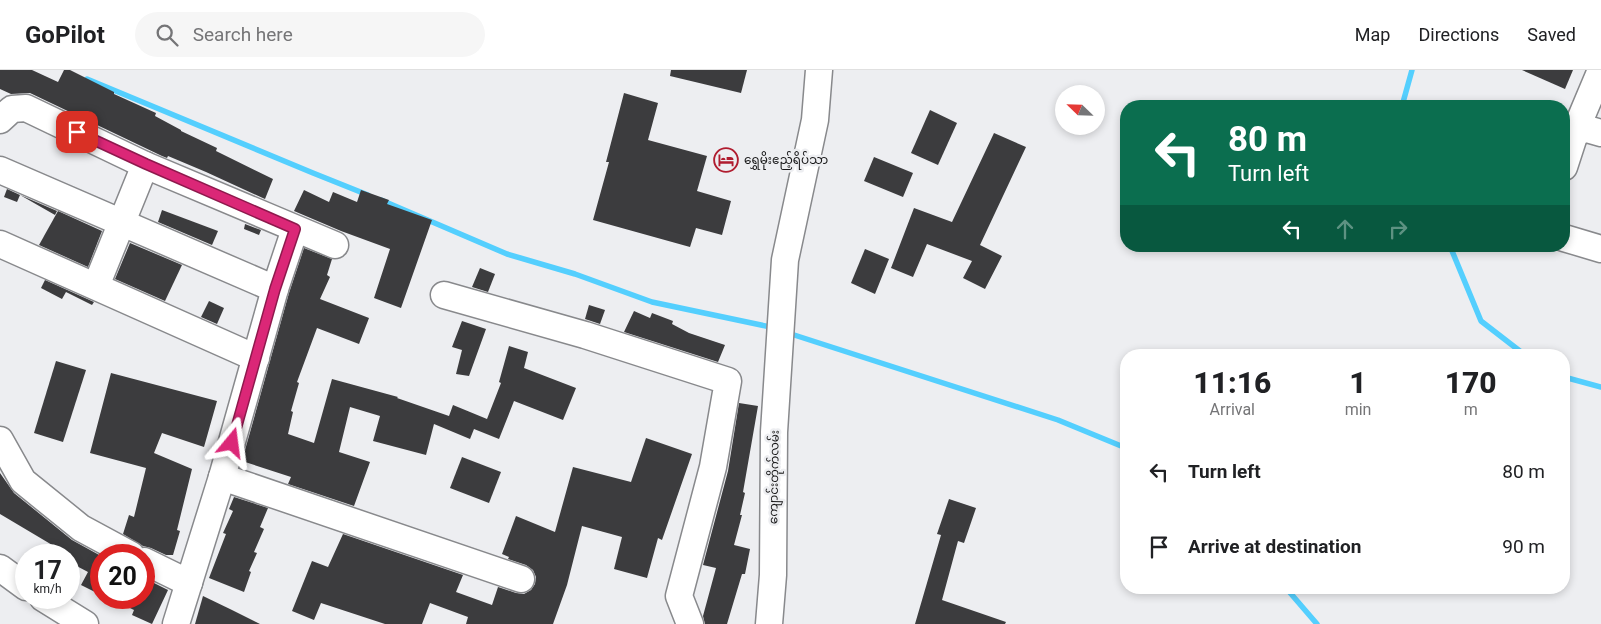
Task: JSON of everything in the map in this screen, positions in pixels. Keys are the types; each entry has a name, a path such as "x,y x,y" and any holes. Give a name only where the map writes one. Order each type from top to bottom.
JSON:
{"street":[{"name":"ကျောင်းတိုက်လမ်း","path":"769,624 773,575 774,432 785,260 813,128 819,70"},
{"path":"1570,131 1600,70"},
{"path":"0,120 12,109 26,108 146,164 295,229 335,244"},
{"path":"1570,131 1587,129 1601,133"},
{"path":"96,286 146,164"},
{"path":"0,170 275,289"},
{"path":"176,624 222,477 275,289 295,229"},
{"path":"1570,240 1601,249"},
{"path":"0,244 256,358"},
{"path":"444,295 585,335 728,381 713,467 679,596 690,624"},
{"path":"0,440 23,481 81,528 111,544"},
{"path":"222,477 521,579"},
{"path":"155,567 189,583"},
{"path":"0,568 15,579"},
{"path":"61,609 86,624"}],"building":[{"path":"0,70 32,70 58,82 64,70 70,70 114,92 114,94 156,113 155,116 181,131 217,148 216,151 273,179 265,199 168,156 167,158 162,156 30,93 11,94 0,89"},
{"path":"671,70 747,70 741,93 670,76"},
{"path":"1522,70 1573,70 1565,89"},
{"path":"624,93 658,103 648,140 707,156 697,191 731,201 722,235 696,228 690,247 593,220 609,162 606,162"},
{"path":"930,110 957,123 938,165 911,153"},
{"path":"994,133 1026,147 980,245 1002,256 985,289 963,278 972,261 927,244 913,277 891,268 914,208 952,222"},
{"path":"874,157 913,173 903,197 864,181"},
{"path":"7,189 20,195 17,202 4,197"},
{"path":"304,190 329,202 333,192 357,202 361,190 389,200 387,204 432,220 401,308 374,298 390,249 294,211"},
{"path":"20,195 57,211 55,215"},
{"path":"162,210 218,231 212,245 158,222"},
{"path":"58,211 102,231 88,267 39,245"},
{"path":"245,224 261,230 259,235 244,229"},
{"path":"130,243 182,265 165,301 115,279"},
{"path":"304,248 332,259 327,275 330,277 320,299 369,318 359,344 317,328 297,382 299,383 291,411 293,412 288,434 314,443 332,379 398,397 449,416 453,405 487,419 501,383 499,382 509,346 528,352 524,368 576,388 563,420 514,401 499,439 474,429 470,439 434,424 426,455 373,441 380,416 350,407 339,452 370,462 354,506 288,484 291,477 242,461 289,293"},
{"path":"865,249 889,259 875,294 851,283"},
{"path":"480,268 495,274 488,292 472,287"},
{"path":"45,280 94,302 92,305 66,292 62,299 41,288"},
{"path":"209,301 224,308 217,324 201,317"},
{"path":"589,305 605,310 600,324 585,319"},
{"path":"634,311 650,318 652,313 673,321 672,324 689,333 725,345 718,362 624,332"},
{"path":"462,321 486,329 469,376 456,374 462,350 452,347"},
{"path":"56,361 86,370 63,442 34,433"},
{"path":"111,373 217,401 204,447 162,433 154,453 192,469 177,530 180,531 173,555 166,555 155,550 155,544 140,544 123,534 129,515 134,517 146,468 90,453"},
{"path":"739,403 758,406 743,492 745,493 740,515 742,515 734,545 750,549 745,574 742,574 727,624 705,624 703,616 716,568 703,565 728,471"},
{"path":"646,438 692,454 662,540 658,538 647,578 614,569 622,537 582,526 567,585 553,624 466,624 468,617 430,603 422,624 385,624 321,603 314,620 292,611 312,561 328,567 343,534 463,575 456,592 492,605 498,587 524,594 531,590 535,584 536,577 533,570 526,565 508,559 509,557 502,554 516,516 555,532 573,467 631,482"},
{"path":"462,457 501,472 489,503 450,488"},
{"path":"0,473 14,493 79,544 50,544 0,514"},
{"path":"234,497 268,508 260,527 264,529 254,552 257,553 249,571 251,572 244,592 209,578 226,534 223,533 233,511 229,509"},
{"path":"949,499 976,508 964,543 958,541 942,600 1006,622 1005,624 915,624 941,535 937,534"},
{"path":"80,544 90,550 90,590 81,585 88,572 80,568"},
{"path":"155,584 168,590 152,624 132,615 134,610 132,609 155,609"},
{"path":"203,596 232,610 260,624 195,624"}],"waterway":[{"path":"1404,100 1412,70"},
{"path":"87,79 368,195"},
{"path":"381,200 507,254 575,274 652,302 775,328"},
{"path":"1452,252 1481,321 1517,349"},
{"path":"788,333 1058,420 1120,446"},
{"path":"1570,379 1601,387"},
{"path":"1291,594 1317,624"}],"place":[{"name":"ရွှေမိုးဧည့်ရိပ်သာ","path":"726,160"}],"route":[{"path":"77,132 295,229 275,289 232,443"}]}
